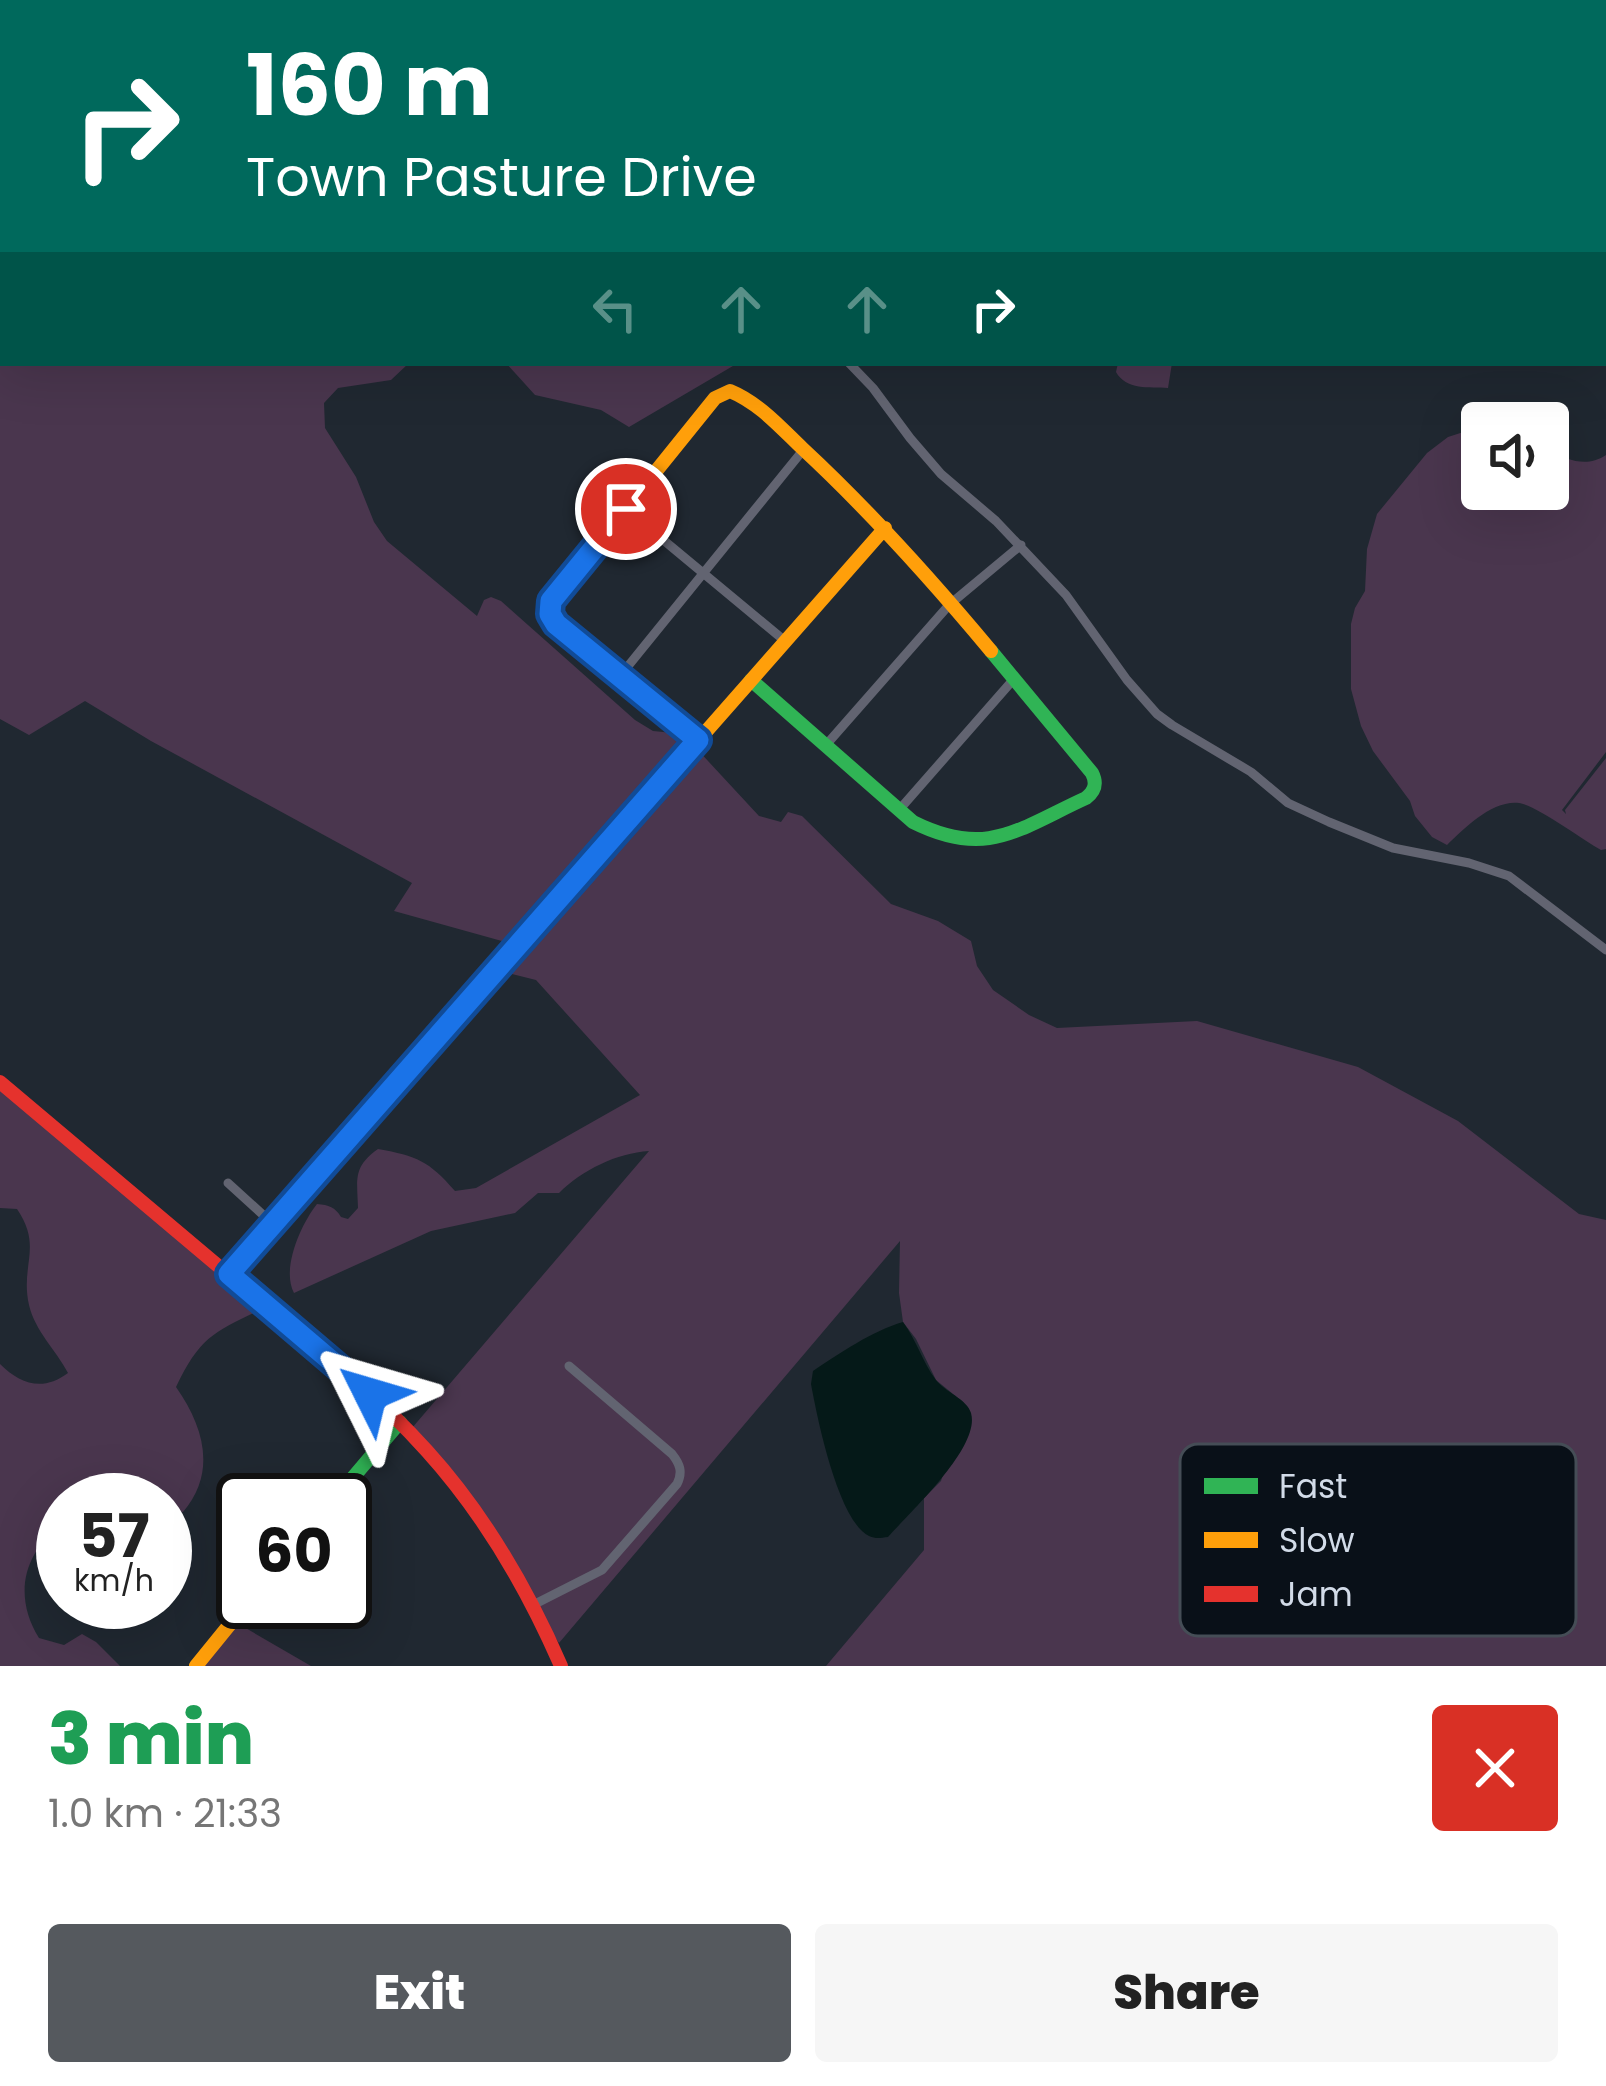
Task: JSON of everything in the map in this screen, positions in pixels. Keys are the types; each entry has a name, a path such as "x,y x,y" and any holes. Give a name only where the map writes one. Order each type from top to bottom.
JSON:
{"street":[{"path":"852,366 941,474 1021,545 1066,595 1157,714 1315,816 1393,848 1469,862 1509,876 1606,950"},
{"path":"698,740 554,622 549,609 553,598 722,393 739,394 885,528 1092,772 1096,785 1091,795 1008,835 981,841 937,835 913,822 751,680"},
{"path":"620,676 804,449"},
{"path":"626,509 784,641"},
{"path":"229,1274 885,528"},
{"path":"826,746 950,605 1021,545"},
{"path":"898,809 1013,680"},
{"path":"0,1082 400,1422 480,1517 533,1605 561,1666"},
{"path":"228,1184 273,1224"},
{"path":"533,1605 602,1570 681,1474 672,1454 568,1366"},
{"path":"357,1473 400,1422"},
{"path":"196,1666 226,1629"}],"shaded area":[{"path":"0,366 406,366 391,380 338,388 324,403 325,428 356,477 387,541 477,616 484,600 501,601 635,720 653,731 683,734 759,816 781,822 788,812 802,816 891,904 938,921 971,941 977,966 993,990 1057,1028 1197,1021 1358,1067 1458,1121 1579,1214 1606,1220 1606,1666 826,1666 924,1550 924,1498 941,1481 964,1403 936,1380 903,1322 900,1241 559,1643 412,1428 649,1151 601,1164 559,1193 538,1193 515,1213 431,1231 294,1293 291,1260 317,1204 348,1219 358,1208 358,1174 378,1149 421,1161 455,1191 476,1188 640,1095 536,980 504,972 500,964 509,943 394,911 412,883 85,701 29,735 0,719"},
{"path":"509,366 733,366 629,427 601,410 535,395"},
{"path":"1117,366 1172,366 1168,388 1126,382 1116,372"},
{"path":"1461,433 1461,510 1569,510 1569,460 1584,462 1606,455 1606,752 1562,810 1566,814 1606,758 1606,849 1519,803 1489,810 1447,845 1432,837 1415,816 1361,726 1351,689 1351,624 1365,591 1367,549 1377,514 1427,453"},
{"path":"0,1088 262,1309 210,1338 176,1387 194,1418 203,1450 200,1481 192,1500 192,1473 36,1473 36,1553 25,1591 31,1622 39,1638 64,1645 82,1634 120,1666 0,1666 0,1364 32,1383 50,1382 68,1373 29,1305 30,1246 25,1222 17,1209 0,1208"},
{"path":"903,1322 936,1380 969,1408 971,1427 941,1479 888,1537 876,1538 858,1527 839,1490 811,1384 813,1371"},
{"path":"232,1629 247,1629 311,1666 201,1666"}],"traffic: fast":[{"path":"751,680 913,822 939,833 982,839 1021,829 1086,798 1095,783 1092,773 991,651"},
{"path":"357,1473 400,1422"}],"traffic: slow":[{"path":"699,740 556,624 549,609 715,398 730,391 769,416 852,496 991,651"},
{"path":"550,909 885,528"},
{"path":"196,1666 226,1629"}],"traffic: jam":[{"path":"229,1274 550,909"},
{"path":"0,1082 404,1426 485,1526 519,1580 561,1666"}],"route":[{"path":"370,1394 229,1274 698,740 556,624 550,614 551,601 626,509"}]}
